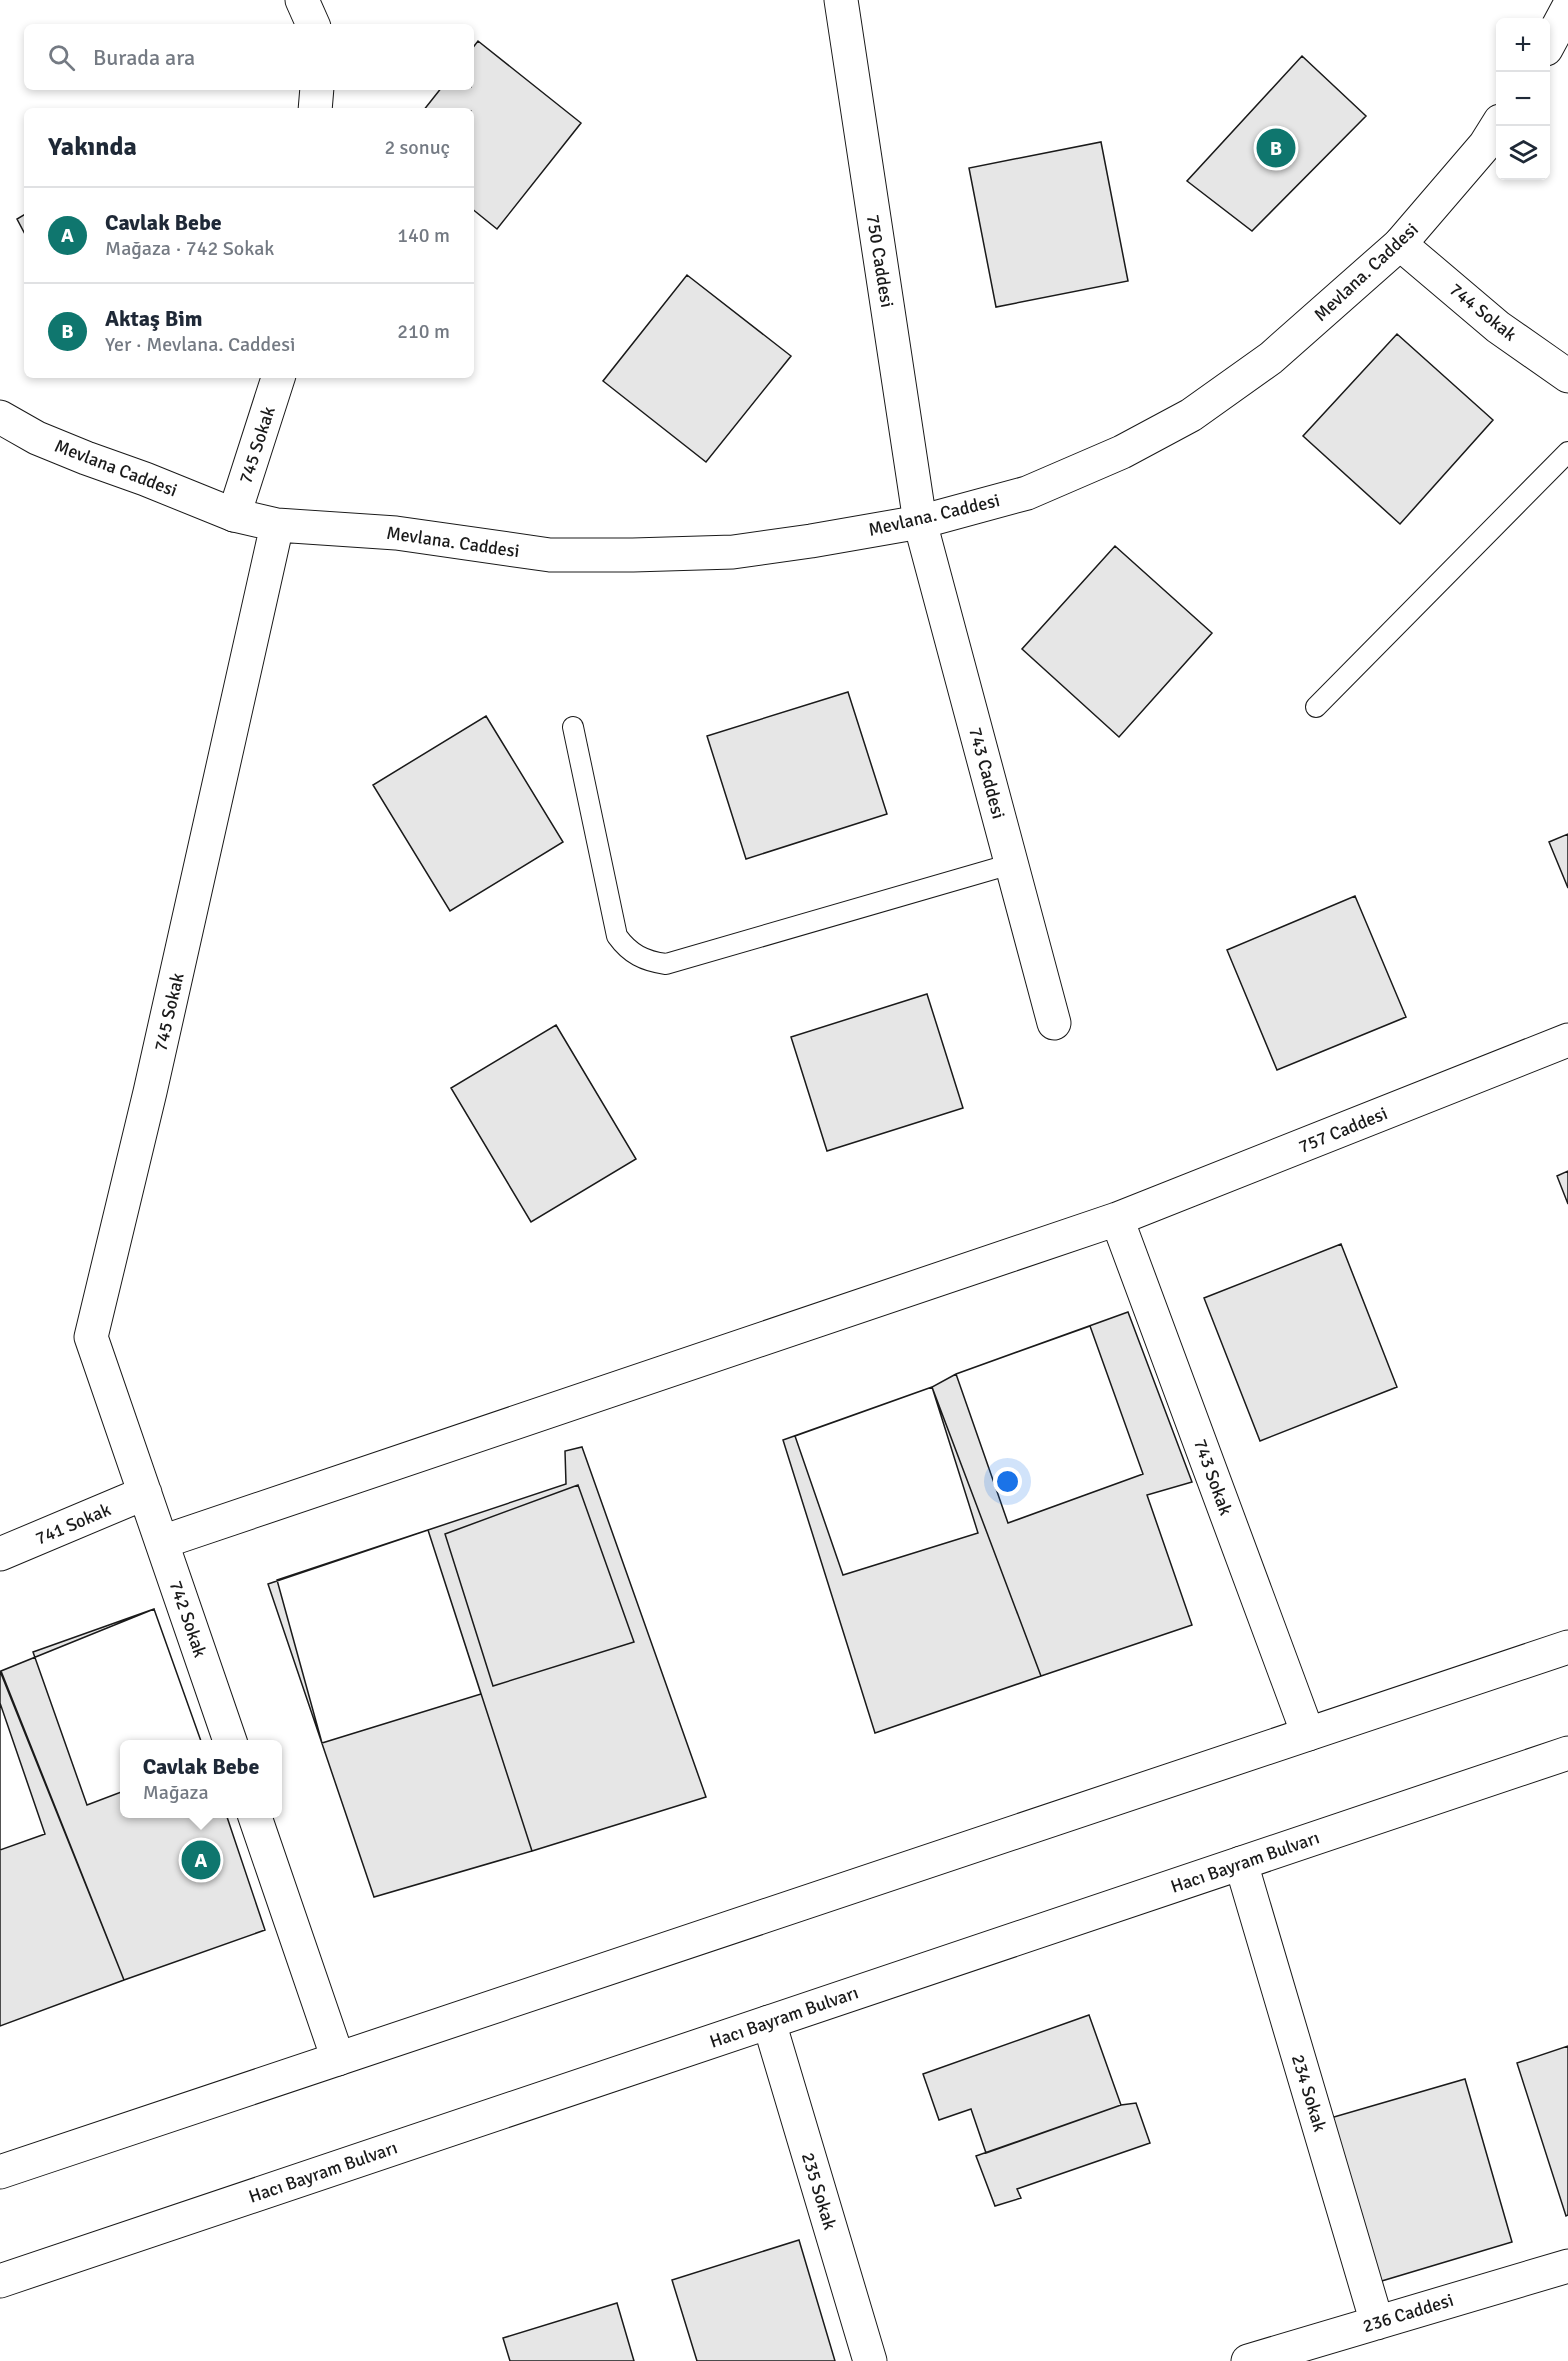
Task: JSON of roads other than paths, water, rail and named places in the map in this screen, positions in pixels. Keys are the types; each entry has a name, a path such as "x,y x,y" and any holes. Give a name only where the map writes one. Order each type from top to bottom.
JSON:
{"street":[{"path":"302,0 313,24"},
{"name":"750 Caddesi","path":"841,0 920,522"},
{"path":"1550,40 1568,8"},
{"path":"315,108 317,90"},
{"name":"Mevlana. Caddesi","path":"234,515 277,525 396,533 550,555 732,552 920,522 1027,493 1122,452 1191,415 1271,358 1400,244 1485,145 1497,126"},
{"name":"744 Sokak","path":"1400,244 1498,327 1568,376"},
{"name":"745 Sokak","path":"234,515 278,378"},
{"name":"Mevlana Caddesi","path":"0,417 37,438 234,515"},
{"name":"743 Caddesi","path":"920,522 1054,1023"},
{"name":"745 Sokak","path":"145,1492 91,1336 153,1081 277,525"},
{"name":"757 Caddesi","path":"162,1542 1118,1220 1568,1040"},
{"name":"743 Sokak","path":"1118,1220 1308,1734"},
{"name":"742 Sokak","path":"145,1492 230,1740"},
{"name":"741 Sokak","path":"0,1554 145,1492"},
{"path":"0,2172 1568,1647"},
{"name":"Hacı Bayram Bulvarı","path":"0,2281 1568,1753"},
{"path":"255,1818 338,2059"},
{"name":"234 Sokak","path":"1241,1863 1377,2323"},
{"name":"235 Sokak","path":"769,2022 870,2361"},
{"name":"236 Caddesi","path":"1248,2361 1568,2266"}],"lane":[{"path":"1316,706 1568,452"},
{"path":"573,727 616,936 626,949 652,962 666,964 1011,864"}],"place":[{"name":"Aktaş Bim","path":"1276,148"},
{"name":"Cavlak Bebe","path":"201,1860"}]}
